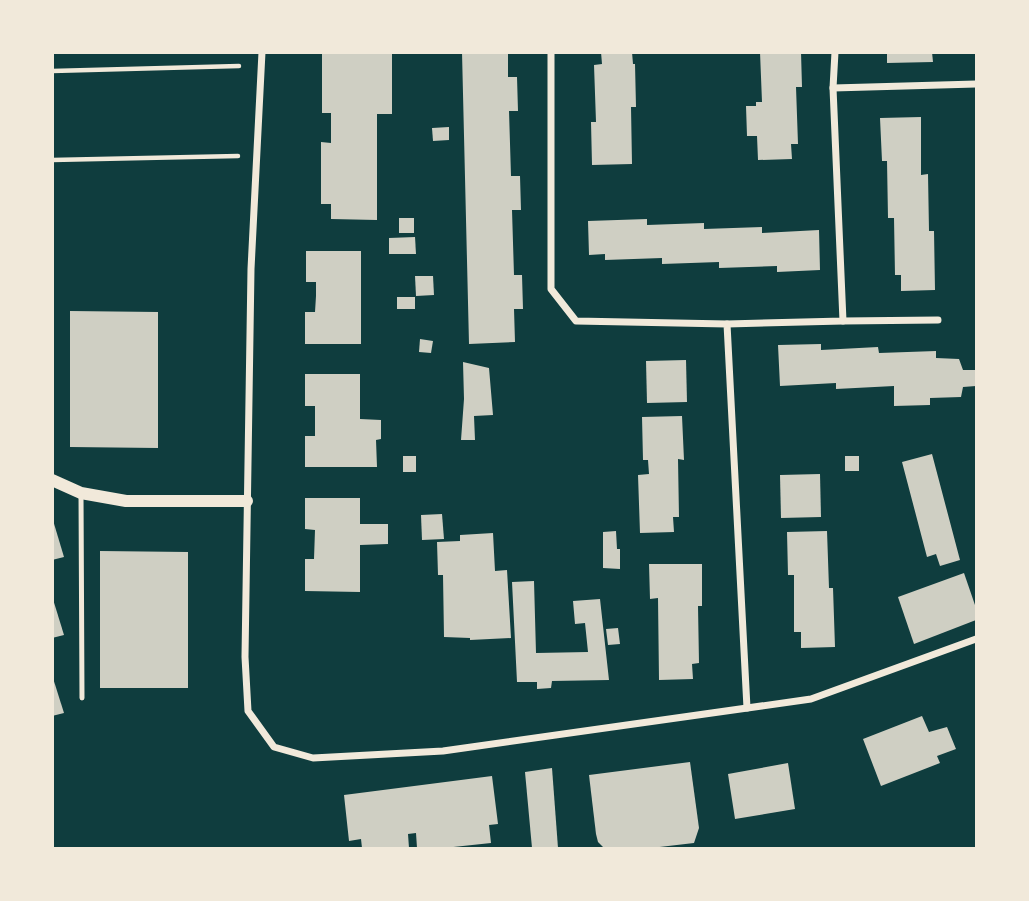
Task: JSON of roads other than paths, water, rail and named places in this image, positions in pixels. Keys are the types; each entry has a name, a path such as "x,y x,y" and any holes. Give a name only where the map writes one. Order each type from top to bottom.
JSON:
{"street":[{"path":"262,52 251,269 245,657 248,711 274,747 313,758 443,751 811,699 976,639"},
{"path":"551,52 551,289 576,321 727,324 937,320"},
{"path":"835,52 833,88 842,321"},
{"path":"833,88 976,84"},
{"path":"727,324 747,708"},
{"path":"52,480 80,493 126,501 247,501"}],"lane":[{"path":"80,493 82,698"}]}
